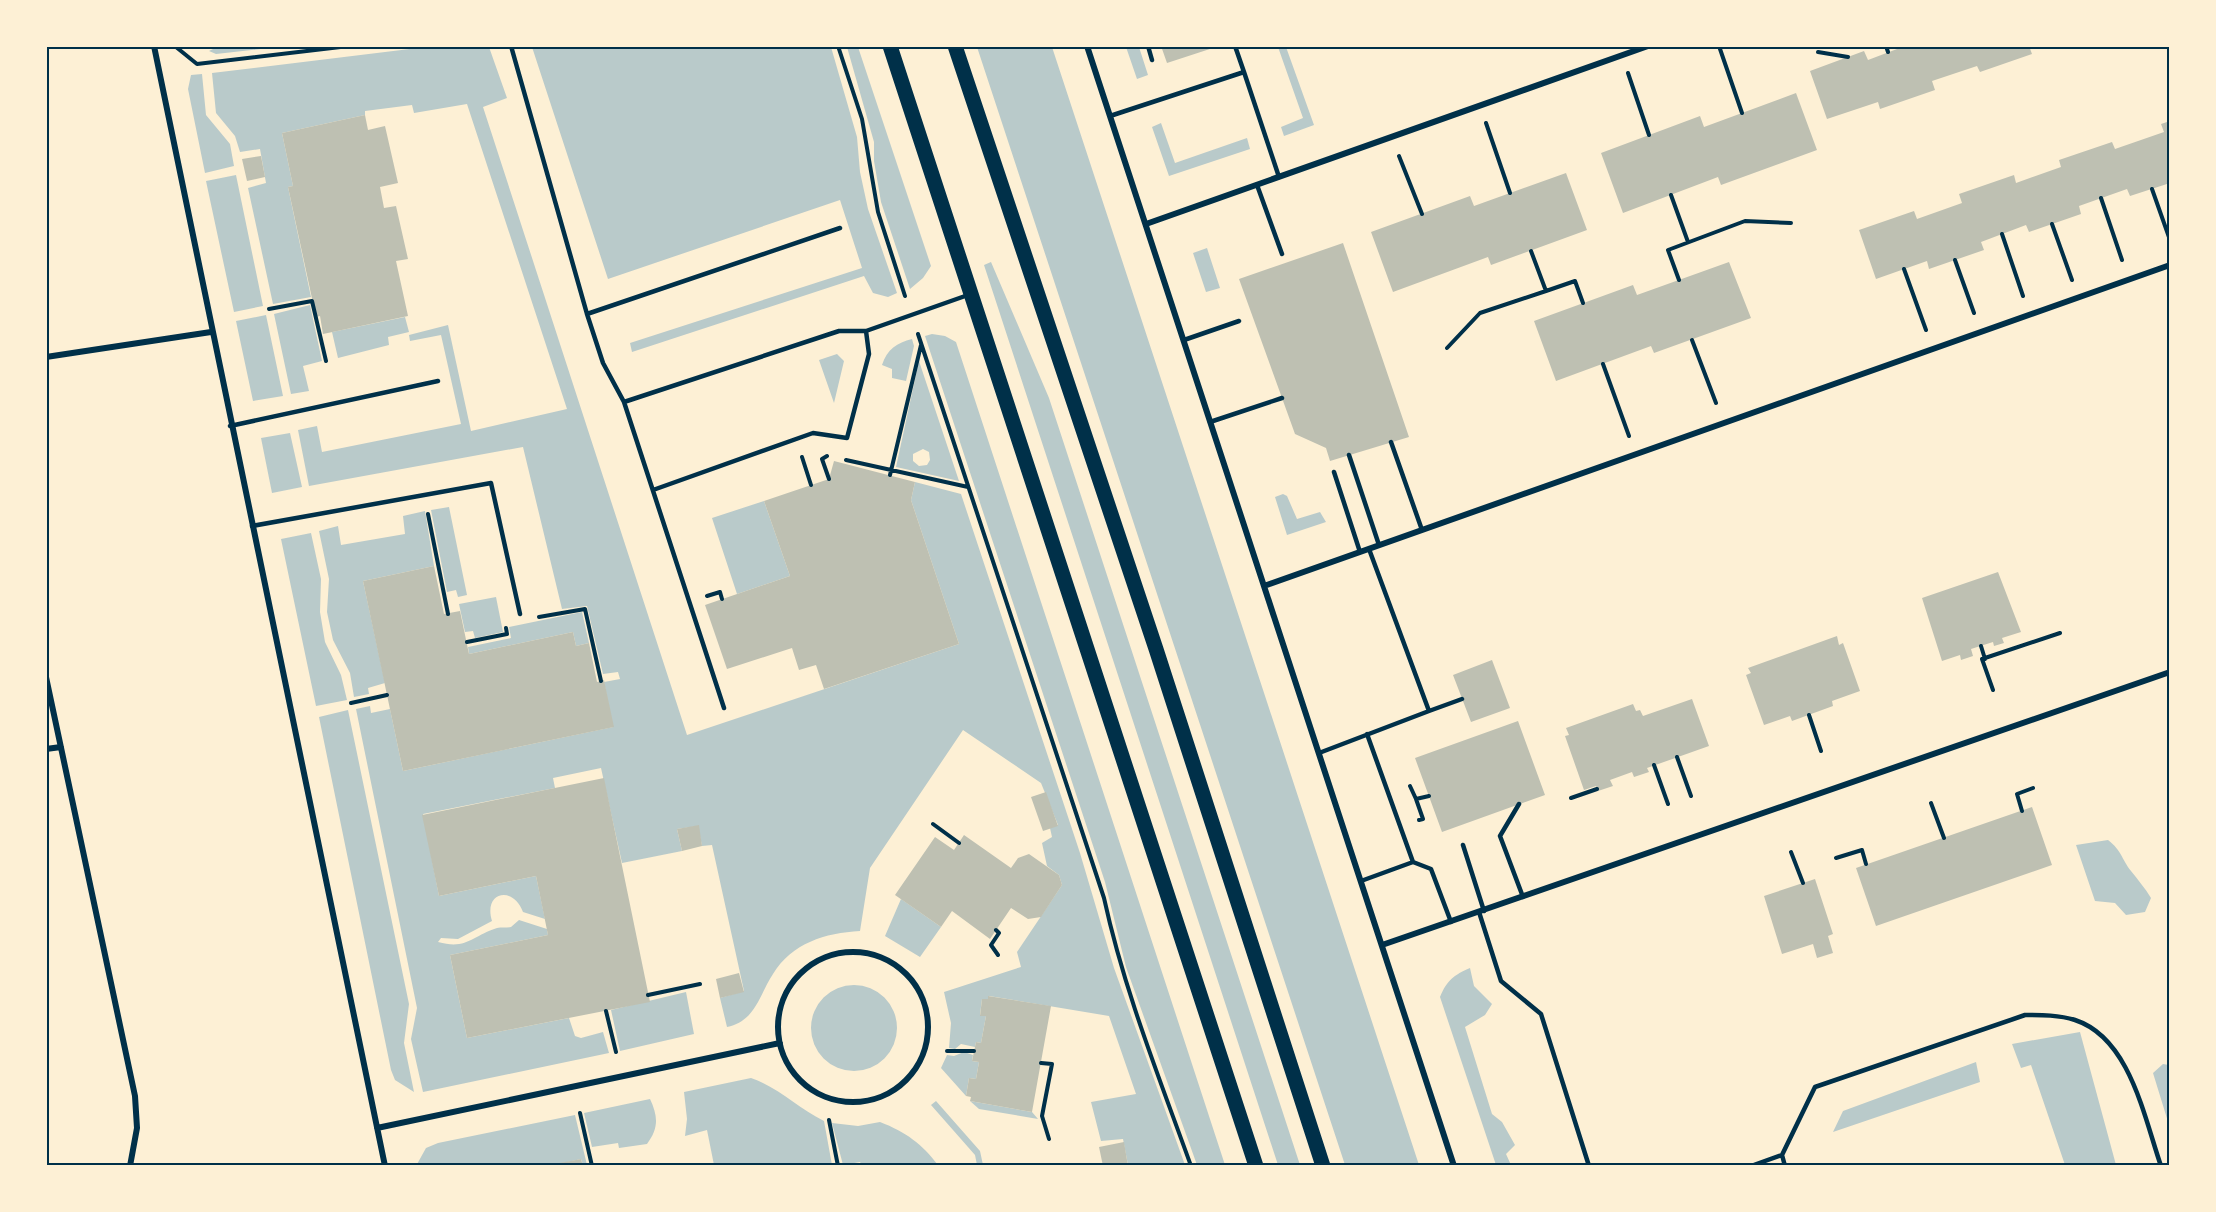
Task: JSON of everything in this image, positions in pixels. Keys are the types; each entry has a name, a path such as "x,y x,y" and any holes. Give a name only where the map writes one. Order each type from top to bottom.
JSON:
{"main road":[{"path":"890,46 1256,1166"},
{"path":"955,46 1156,649 1323,1166"}],"street":[{"path":"154,46 230,426 385,1166"},
{"path":"1086,46 1454,1166"},
{"path":"1146,224 1648,46"},
{"path":"1264,586 1724,425 2169,265"},
{"path":"46,357 211,332"},
{"path":"1382,945 2169,672"},
{"path":"46,677 135,1096 137,1128 130,1166"},
{"path":"46,749 60,747"},
{"path":"845,952 870,953 893,963 912,980 924,1001 929,1026 925,1050 914,1072 897,1089 875,1099 850,1102 835,1099 805,1085 789,1066 780,1043 779,1018 786,994 800,974 828,957 845,952"},
{"path":"377,1128 780,1043"}],"lane":[{"path":"511,46 587,314 603,363 624,402 723,708"},
{"path":"1148,46 1152,60"},
{"path":"1235,46 1279,177"},
{"path":"1110,116 1244,72"},
{"path":"1257,185 1282,254"},
{"path":"587,314 840,228"},
{"path":"624,402 839,331 866,331 970,294"},
{"path":"1184,339 1239,321"},
{"path":"653,490 797,438 821,433 847,438 869,354 866,331"},
{"path":"230,426 438,381"},
{"path":"1210,422 1282,398"},
{"path":"1391,442 1422,530"},
{"path":"1349,455 1379,545"},
{"path":"1334,472 1360,552"},
{"path":"252,526 491,483 520,614"},
{"path":"1369,549 1429,711"},
{"path":"1319,753 1462,699"},
{"path":"1367,734 1413,862"},
{"path":"1519,804 1500,836 1523,897"},
{"path":"1463,845 1501,981 1541,1014 1589,1166"},
{"path":"1361,881 1413,862 1431,869 1451,922"},
{"path":"1785,1166 1782,1155 1815,1087 2025,1015 2076,1020 2099,1032 2114,1047 2127,1068 2161,1166"},
{"path":"1751,1166 1782,1155"}],"path":[{"path":"175,46 198,64 349,46"},
{"path":"838,46 862,119 878,212 903,291"},
{"path":"1719,46 1742,112"},
{"path":"1886,46 1888,52"},
{"path":"1818,52 1848,57"},
{"path":"1622,56 1649,135"},
{"path":"1480,105 1510,194"},
{"path":"1392,137 1422,214"},
{"path":"2152,189 2169,240"},
{"path":"1671,195 1688,242"},
{"path":"2102,198 2128,280"},
{"path":"1679,280 1668,250 1745,221 1791,223"},
{"path":"2052,224 2078,298"},
{"path":"2002,234 2030,316"},
{"path":"1531,251 1545,291"},
{"path":"1955,260 1981,333"},
{"path":"1904,269 1934,350"},
{"path":"1447,348 1480,313 1575,281 1583,303"},
{"path":"269,309 312,301 326,360"},
{"path":"919,337 1104,898 1109,928 1127,989 1191,1166"},
{"path":"1692,340 1724,425"},
{"path":"890,473 921,344"},
{"path":"1603,364 1636,455"},
{"path":"797,438 811,486"},
{"path":"829,479 822,459 826,456 835,458"},
{"path":"842,459 890,473 968,487"},
{"path":"428,511 448,614"},
{"path":"538,617 585,609 601,681"},
{"path":"467,642 507,634 505,627"},
{"path":"1993,690 1982,659 2060,633"},
{"path":"1982,646 1985,658"},
{"path":"351,703 387,695"},
{"path":"1809,715 1821,751"},
{"path":"1677,757 1691,796"},
{"path":"1654,765 1668,804"},
{"path":"2022,811 2018,795 2033,788"},
{"path":"1571,798 1597,789"},
{"path":"1931,803 1944,838"},
{"path":"933,824 959,843"},
{"path":"1836,858 1862,850 1866,864"},
{"path":"1791,852 1803,883"},
{"path":"996,930 999,933 991,945 998,955"},
{"path":"648,995 700,984"},
{"path":"606,1011 616,1052"},
{"path":"947,1051 974,1051"},
{"path":"1041,1063 1052,1064 1042,1116 1049,1139"},
{"path":"580,1113 592,1166"},
{"path":"829,1120 838,1166"}],"shaded area":[{"path":"217,47 279,47 216,54 209,51"},
{"path":"426,47 489,47 507,98 483,107 687,735 959,644 911,500 915,482 961,494 1080,853 1114,968 1185,1165 1128,1165 1123,1139 1101,1141 1091,1102 1136,1094 1109,1016 989,996 988,999 982,999 980,1015 986,1016 981,1043 976,1042 975,1047 961,1044 955,1049 949,1048 951,1023 944,992 1021,967 1017,952 1062,885 1059,875 1047,866 1042,843 1052,837 1050,828 1058,825 1041,783 963,730 870,868 860,931 822,937 790,954 773,974 751,1013 737,1024 727,1027 720,998 744,991 712,845 702,846 698,826 677,829 682,851 622,863 601,768 553,778 555,788 423,814 439,896 536,876 545,919 523,912 513,898 506,895 500,896 495,898 492,904 490,911 492,921 458,939 441,938 438,942 463,943 497,928 511,927 519,920 547,929 548,935 450,955 467,1038 569,1018 575,1036 581,1038 603,1032 609,1053 423,1092 411,1039 417,1008 356,709 370,706 371,713 390,709 403,771 613,727 604,682 620,679 618,672 603,674 587,606 562,609 523,447 309,486 298,430 317,426 322,452 461,424 441,335 410,341 409,335 448,325 471,431 567,409 467,104 414,113 412,105 365,111 365,115 282,133 293,186 288,187 311,297 273,304 248,188 266,183 260,149 240,152 235,136 216,113 212,73"},
{"path":"532,47 831,47 857,137 860,172 868,209 897,293 888,297 873,293 864,276 632,352 630,343 862,268 840,200 608,279"},
{"path":"847,47 858,47 931,266 923,278 910,289 881,202 874,161 874,142"},
{"path":"977,47 1052,47 1419,1165 1345,1165"},
{"path":"1126,47 1139,47 1148,75 1137,79"},
{"path":"1278,47 1286,47 1314,125 1284,136 1281,127 1303,118"},
{"path":"202,74 206,115 230,144 234,166 205,173 188,89 191,75"},
{"path":"1161,123 1175,163 1247,138 1250,149 1169,176 1152,127"},
{"path":"236,175 263,306 234,312 206,181"},
{"path":"1207,248 1220,288 1206,292 1193,253"},
{"path":"991,262 1049,398 1300,1165 1278,1165 984,265"},
{"path":"310,305 322,361 303,366 309,391 291,394 274,314"},
{"path":"266,315 283,396 253,401 236,321"},
{"path":"405,317 409,332 388,337 389,345 338,358 332,332"},
{"path":"932,334 945,336 956,342 1225,1165 1197,1165 1126,967 1105,882 925,336"},
{"path":"912,339 914,346 906,381 892,378 892,369 882,365 884,359 893,348"},
{"path":"837,354 844,361 834,403 819,360"},
{"path":"919,361 959,481 896,467","holes":["923,449 929,452 930,460 927,465 919,466 913,461 913,454"]},
{"path":"290,433 302,487 272,493 261,438"},
{"path":"1283,494 1287,496 1297,519 1320,512 1326,522 1287,535 1275,497"},
{"path":"764,501 790,576 737,594 712,518"},
{"path":"449,507 467,595 458,597 456,590 447,592 431,510"},
{"path":"425,511 434,566 363,581 385,683 368,688 369,694 354,697 350,673 333,640 327,612 329,579 319,531 338,526 341,545 405,534 403,516"},
{"path":"311,533 321,579 320,612 325,642 341,675 347,700 316,706 281,539"},
{"path":"496,597 503,632 475,638 473,631 465,632 459,604"},
{"path":"582,612 589,643 576,646 573,632 469,654 468,647 511,638 509,627"},
{"path":"348,710 409,1004 404,1043 414,1092 395,1080 391,1070 319,717"},
{"path":"2108,840 2119,851 2151,898 2145,912 2126,915 2115,903 2095,901 2076,845"},
{"path":"901,899 941,927 920,957 885,936"},
{"path":"1470,968 1474,986 1492,1004 1485,1015 1465,1027 1492,1114 1502,1122 1515,1145 1506,1154 1511,1165 1496,1165 1440,997 1445,986 1452,979"},
{"path":"854,985 870,989 884,998 893,1012 897,1028 893,1044 884,1058 870,1067 854,1071 838,1067 824,1058 815,1044 811,1028 815,1012 824,998 838,989"},
{"path":"686,992 694,1034 620,1051 611,1010"},
{"path":"2080,1032 2116,1165 2065,1165 2031,1065 2021,1068 2012,1044"},
{"path":"964,1052 973,1055 972,1061 979,1062 976,1079 969,1078 966,1096 941,1068 947,1055 954,1056"},
{"path":"1976,1062 1980,1082 1833,1132 1843,1111"},
{"path":"2163,1064 2169,1065 2169,1125 2153,1073"},
{"path":"751,1078 770,1087 824,1121 832,1165 714,1165 707,1130 685,1136 687,1119 684,1092"},
{"path":"650,1099 655,1111 656,1122 654,1133 647,1144 619,1148 618,1143 592,1147 584,1113"},
{"path":"936,1101 980,1151 983,1165 977,1165 975,1155 931,1105"},
{"path":"970,1101 1032,1112 1038,1119 979,1109"},
{"path":"575,1115 587,1165 583,1165 581,1159 549,1166 416,1166 426,1148 438,1143"},
{"path":"880,1122 913,1139 938,1165 862,1165 860,1162 843,1165 832,1123 858,1126"}],"building":[{"path":"1161,46 1216,46 1216,47 1167,63"},
{"path":"1905,46 2029,46 2032,54 1980,72 1977,66 1932,81 1935,90 1880,109 1878,102 1827,119 1810,71 1864,51 1868,60"},
{"path":"1796,93 1817,150 1721,185 1718,177 1623,213 1601,153 1700,116 1704,127"},
{"path":"365,115 368,130 385,126 398,183 380,187 384,208 396,206 408,259 396,261 408,316 323,334 320,316 316,317 288,187 293,186 282,133"},
{"path":"2170,121 2170,183 2130,196 2127,189 2079,206 2081,214 2029,232 2026,225 1981,242 1984,250 1929,269 1927,261 1876,279 1859,230 1914,211 1917,219 1962,203 1959,194 2014,175 2016,183 2061,167 2059,160 2112,142 2115,149 2164,132 2161,124"},
{"path":"261,156 265,177 247,181 242,159"},
{"path":"1566,173 1587,230 1491,265 1488,257 1393,292 1371,232 1470,196 1474,206"},
{"path":"1343,243 1409,437 1330,461 1326,448 1295,434 1239,279"},
{"path":"1729,262 1751,318 1654,353 1651,346 1556,381 1534,321 1633,285 1637,295"},
{"path":"834,461 915,482 911,500 959,644 824,689 816,665 799,670 792,648 727,669 705,605 790,576 764,501 829,479"},
{"path":"434,566 444,614 460,611 469,654 573,632 576,646 589,643 597,682 604,680 614,727 403,771 363,581"},
{"path":"1998,572 2021,632 2002,638 2004,643 1994,646 1993,642 1971,649 1973,656 1961,660 1960,655 1942,661 1922,598"},
{"path":"1837,636 1839,645 1843,643 1860,691 1832,701 1833,706 1792,721 1790,716 1764,725 1746,675 1751,673 1748,668"},
{"path":"1492,660 1510,708 1471,722 1453,675"},
{"path":"1692,699 1709,746 1647,768 1649,772 1634,777 1632,772 1610,780 1613,786 1598,791 1596,786 1584,790 1565,736 1569,735 1566,728 1633,704 1636,711 1640,710 1643,716"},
{"path":"1518,721 1545,795 1442,832 1415,758"},
{"path":"604,778 650,1002 467,1038 450,955 548,935 536,876 439,896 422,815"},
{"path":"1046,792 1058,826 1043,831 1031,797"},
{"path":"2032,807 2052,865 1876,926 1856,868"},
{"path":"699,825 702,846 682,851 677,829"},
{"path":"964,835 1011,868 1018,858 1029,854 1059,875 1062,885 1041,917 1028,919 1011,908 990,939 952,911 941,927 895,895 935,837 954,850"},
{"path":"1815,879 1833,934 1828,936 1833,953 1817,958 1813,944 1782,954 1764,896"},
{"path":"739,973 744,992 720,998 716,979"},
{"path":"988,996 1051,1006 1032,1112 970,1101 971,1097 966,1096 969,1078 976,1079 979,1062 972,1061 976,1042 981,1043 986,1016 980,1016 982,999 988,999"},
{"path":"1124,1142 1128,1166 1103,1166 1099,1147"},
{"path":"581,1159 583,1166 554,1166 554,1164"}]}
